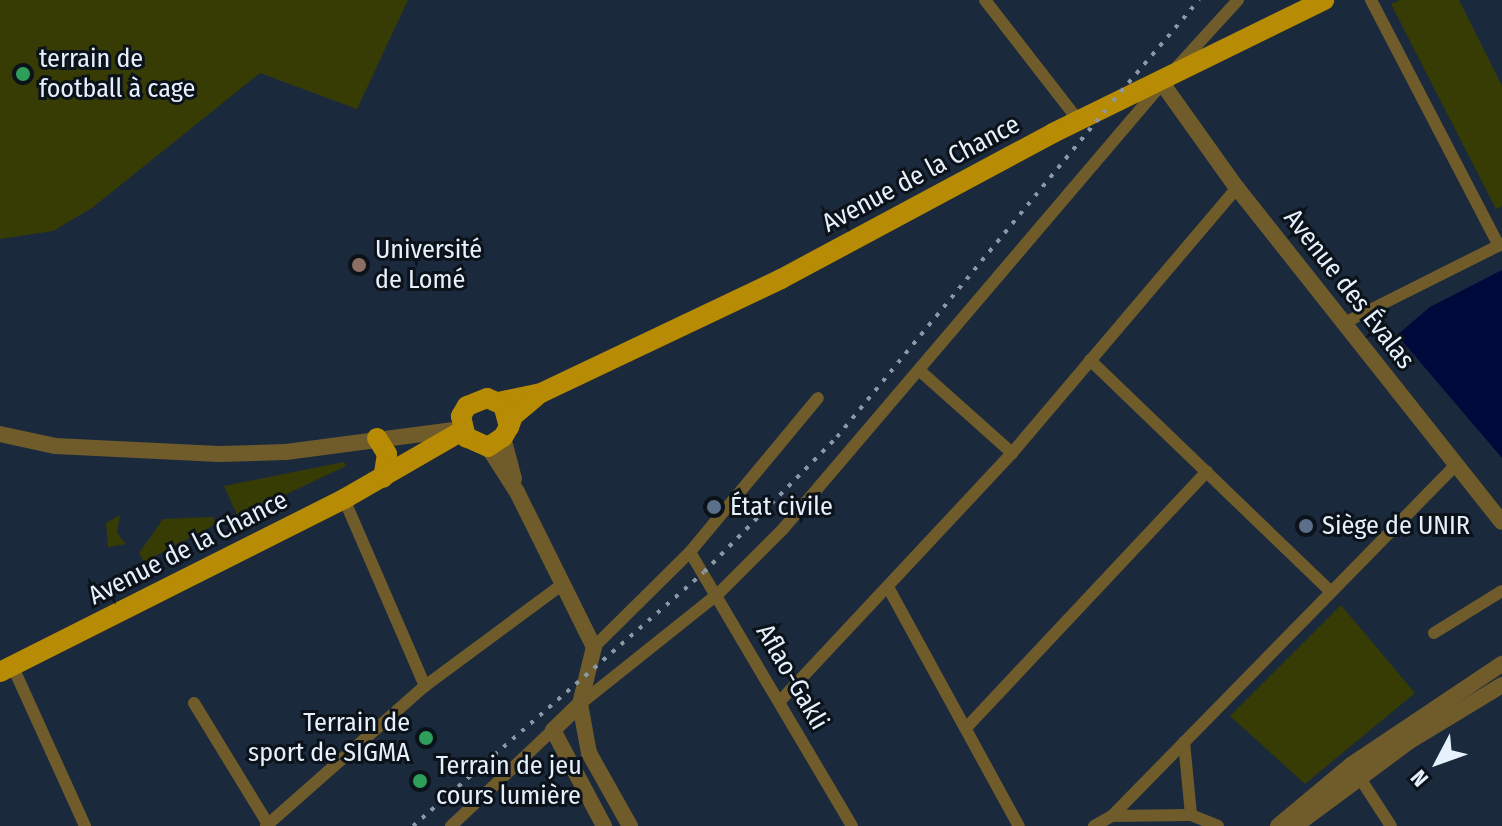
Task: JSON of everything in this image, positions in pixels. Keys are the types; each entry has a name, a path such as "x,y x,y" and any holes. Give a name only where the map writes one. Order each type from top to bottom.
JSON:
{"main road":[{"name":"Avenue de la Chance","path":"480,433 476,399 498,402 541,393 781,279 1079,121 1162,83 1324,0"},
{"name":"Avenue de la Chance","path":"6,668 391,474 480,433 513,416 541,393"},
{"path":"480,433 508,415 498,402"},
{"path":"377,438 387,454 391,474"}],"street":[{"path":"985,0 1079,121"},
{"path":"451,826 580,704 718,594 783,529 1162,83 1238,0"},
{"path":"1344,323 1501,245 1371,0"},
{"name":"Avenue des Évalas","path":"1162,83 1237,188 1344,323 1452,468 1502,522"},
{"path":"781,700 889,589 1012,453 1237,188"},
{"path":"1090,360 1330,591"},
{"path":"919,370 1012,453"},
{"path":"630,826 589,753 580,704 594,647 690,552 818,398"},
{"path":"0,434 70,447 219,454 286,452 404,434 480,433 517,492 594,647"},
{"path":"1094,826 1112,816 1452,468"},
{"path":"966,728 1207,471"},
{"path":"344,499 425,686"},
{"name":"Aflao-Gakli","path":"690,552 781,700 852,826"},
{"path":"194,703 267,825 425,686 564,583"},
{"path":"889,589 1019,826"},
{"path":"1434,633 1502,591"},
{"path":"1278,826 1502,664"},
{"path":"6,668 85,826"},
{"path":"1295,826 1355,771 1502,685"},
{"path":"553,730 604,826"},
{"path":"1184,742 1191,815"},
{"path":"1355,771 1391,826"},
{"path":"1112,816 1191,815 1218,826"}],"green space":[{"path":"0,0 408,0 357,109 260,73 92,208 53,231 0,239"},
{"path":"1400,0 1459,0 1502,86 1502,206 1496,209 1391,4"},
{"path":"344,462 346,466 238,517 224,486"},
{"path":"120,515 117,533 126,544 108,547 106,523"},
{"path":"213,517 216,524 144,562 139,553 163,519"},
{"path":"1341,605 1415,693 1305,784 1230,716"}],"shaded area":[{"path":"1502,270 1502,458 1397,335 1430,307"}],"railway":[{"path":"1113,101 1199,0"},
{"path":"413,826 704,572 837,437 1106,110"}],"place":[{"name":"terrain de football à cage","path":"23,74"},
{"name":"Université de Lomé","path":"359,265"},
{"name":"État civile","path":"714,507"},
{"name":"Siège de UNIR","path":"1306,526"},
{"name":"Terrain de sport de SIGMA","path":"426,738"},
{"name":"Terrain de jeu cours lumière","path":"420,781"}]}
